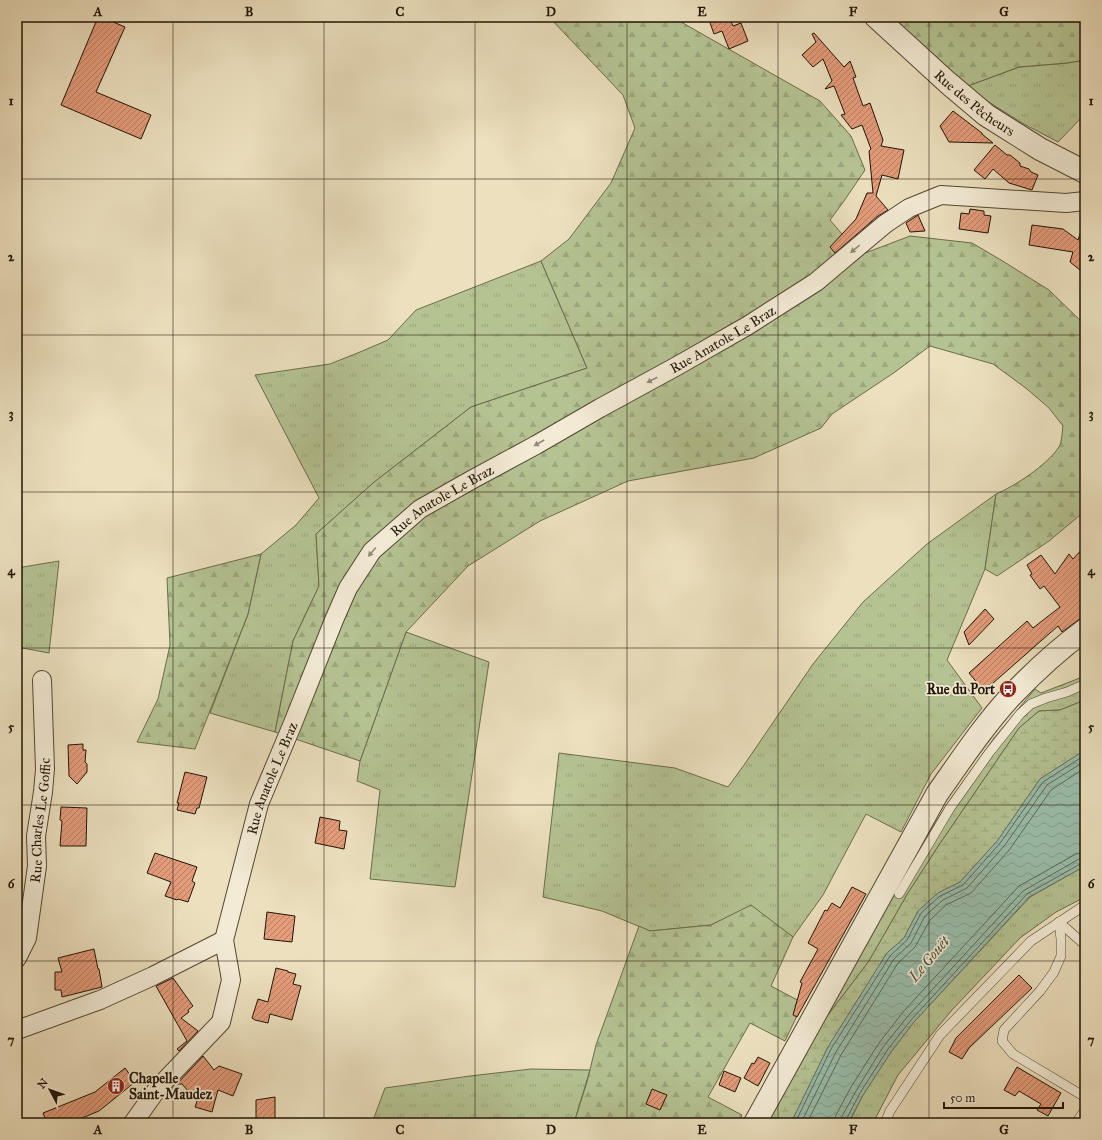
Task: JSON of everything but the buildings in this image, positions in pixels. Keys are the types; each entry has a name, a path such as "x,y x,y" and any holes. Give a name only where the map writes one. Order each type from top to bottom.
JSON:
{"street":[{"name":"Rue des Pêcheurs","path":"876,17 952,87 986,115 1040,149 1085,172"},
{"name":"Rue Anatole Le Braz","path":"224,940 259,804 348,588 372,551 420,509 747,326 816,282 885,224 910,208 941,195 1066,203 1085,201"},
{"path":"755,1123 937,794 971,745 1012,696 1042,666 1085,630"},
{"name":"Rue Charles Le Goffic","path":"17,958 27,938 37,866 36,836 45,769 42,680"},
{"path":"17,1030 100,1000 153,976 224,940 231,980 221,1022 158,1088 134,1123"}],"lane":[{"path":"899,894 950,808 989,753 1020,714 1031,704 1067,692 1085,684"},
{"path":"885,1123 890,1111 940,1035 1031,941 1085,905"},
{"path":"1059,922 1085,945"},
{"path":"1059,922 1061,956 1054,972 1040,991 1004,1030 1002,1041 1013,1054 1085,1097"},
{"path":"1076,1123 1085,1110"}],"green space":[{"path":"549,17 677,17 681,22 820,101 851,136 865,170 830,220 860,255 910,236 972,243 1049,290 1085,325 1085,511 1049,541 997,576 985,569 996,494 1012,486 1039,468 1054,454 1060,445 1063,426 1049,408 1027,389 993,364 930,346 895,372 832,414 821,428 754,458 628,481 540,521 468,566 406,632 360,761 275,732 293,641 319,586 316,534 373,483 471,407 587,368 541,261 569,239 611,183 635,128 623,95"},
{"path":"891,17 1085,17 1085,60 1019,67 965,87"},
{"path":"1085,60 1085,114 1058,142 1022,123 965,87 1019,67"},
{"path":"541,261 587,368 471,407 373,483 316,534 319,586 293,641 275,732 210,713 248,614 261,554 296,525 319,498 255,375 330,364 388,340 416,310"},
{"path":"996,494 985,569 947,660 982,708 931,774 901,832 866,814 823,895 793,937 751,906 711,925 650,931 602,911 543,897 559,753 675,768 728,787 813,664 863,602 927,544"},
{"path":"261,554 248,614 195,749 137,742 158,699 170,645 167,578"},
{"path":"59,561 49,653 17,647 17,568"},
{"path":"406,632 489,662 455,887 370,879 380,790 357,781 360,761"},
{"path":"1085,676 1085,700 1060,710 1039,711 1019,728 908,893 869,961 809,1040 899,881 947,804 994,738 1035,689 1041,693"},
{"path":"1085,700 1085,750 1040,779 998,840 960,882 938,893 918,911 904,938 887,953 828,1047 791,1123 766,1123 809,1040 869,961 908,893 1019,728 1039,711 1060,710"},
{"path":"1085,866 1085,897 1056,912 1020,938 952,1010 898,1075 873,1123 849,1123 863,1095 891,1052 914,1022 1030,897"},
{"path":"751,905 793,937 771,986 803,1003 785,1041 750,1023 708,1097 742,1115 738,1123 574,1123 587,1082 596,1045 639,926 650,931 711,925"},
{"path":"531,1069 590,1070 574,1123 372,1123 385,1088"}],"water":[{"name":"Le Gouët","path":"1085,750 1085,866 1029,897 914,1022 891,1052 863,1095 848,1123 791,1123 828,1047 887,953 904,938 918,911 938,893 960,882 998,840 1040,779"}],"place":[{"name":"Rue du Port","path":"1008,689"},
{"name":"Chapelle Saint-Maudez","path":"116,1086"}]}
